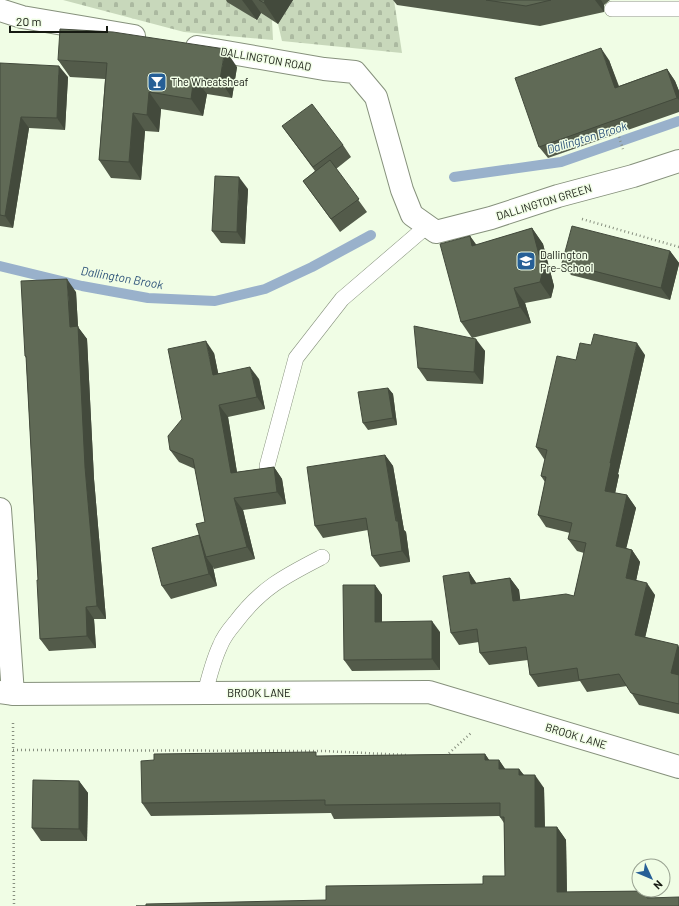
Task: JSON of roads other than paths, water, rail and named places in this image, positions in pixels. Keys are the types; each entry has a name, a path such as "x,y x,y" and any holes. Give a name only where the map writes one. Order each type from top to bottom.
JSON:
{"street":[{"path":"0,10 22,17 153,40"},
{"path":"0,24 22,17"},
{"name":"DALLINGTON ROAD","path":"176,44 324,69 355,72 376,97 402,190 420,220"},
{"name":"DALLINGTON GREEN","path":"420,220 436,232 491,218 558,196 633,176 679,161"},
{"path":"0,509 6,693"},
{"name":"BROOK LANE","path":"6,693 429,692 679,767"}],"lane":[{"path":"612,8 679,9"},
{"path":"267,466 296,358 342,299 420,220"},
{"path":"205,693 220,645 240,616 257,597 272,585 322,557"}],"waterway":[{"name":"Dallington Brook","path":"454,177 561,162 679,121"},
{"name":"Dallington Brook","path":"0,266 82,286 148,298 215,301 265,289 312,267 371,235"}],"place":[{"name":"The Wheatsheaf","path":"157,82"},
{"name":"Dallington Pre-School","path":"526,261"}]}
